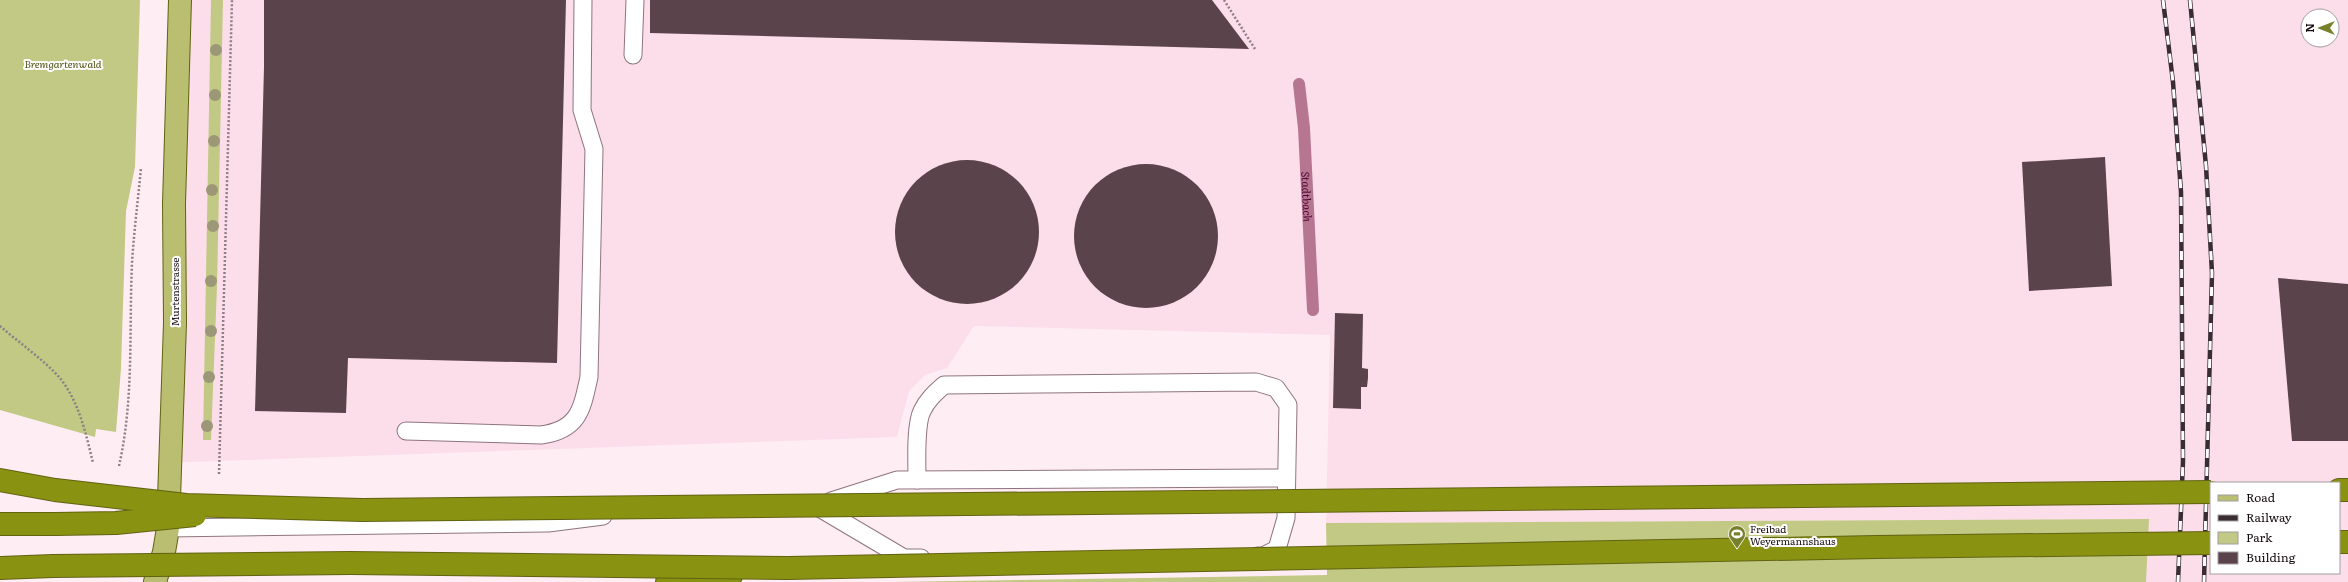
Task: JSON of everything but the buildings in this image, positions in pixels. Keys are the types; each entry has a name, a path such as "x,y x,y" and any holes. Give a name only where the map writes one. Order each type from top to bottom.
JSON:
{"highway":[{"path":"0,480 55,490 186,505 262,509 370,510 616,509 2210,492"},
{"path":"0,524 116,523 262,509"},
{"path":"0,568 54,566 350,563 788,568 1868,547 2210,543"},
{"path":"667,582 788,568"}],"main road":[{"name":"Murtenstrasse","path":"155,582 164,552 168,528 175,323 174,204 180,0"}],"lane":[{"path":"406,431 541,435 555,433 569,427 582,404 589,376 594,149 582,110 583,0"},
{"path":"633,55 635,0"},
{"path":"816,506 904,558 1263,556 1277,549 1283,533 1286,518 1285,478 1288,405 1276,388 1256,382 944,385 930,398 921,412 917,480"},
{"path":"168,528 548,523 624,514 816,506 897,480 1285,478"}],"path":[{"path":"219,476 232,0"},
{"path":"1224,0 1255,48"},
{"path":"118,471 123,450 129,380 132,262 141,166"},
{"path":"0,326 59,377 75,402 87,436 94,467"}],"shaded area":[{"path":"184,0 2348,0 2348,582 2146,582 2148,519 1326,523 1330,335 974,326 947,368 925,375 909,391 897,437 163,463"}],"green space":[{"name":"Bremgartenwald","path":"0,0 140,0 135,167 126,211 121,368 116,432 96,429 95,437 0,410"},
{"path":"211,0 223,0 217,286 211,440 203,440"},
{"name":"Freibad Weyermannshaus","path":"2149,519 2146,582 890,582 1327,575 1326,523"}],"waterway":[{"name":"Stadtbach","path":"1299,84 1304,128 1313,310"}],"railway":[{"path":"2163,0 2173,82 2181,192 2183,461 2178,582"},
{"path":"2190,0 2206,166 2212,273 2204,582"}],"place":[{"name":"Freibad Weyermannshaus","path":"1737,549"}]}
